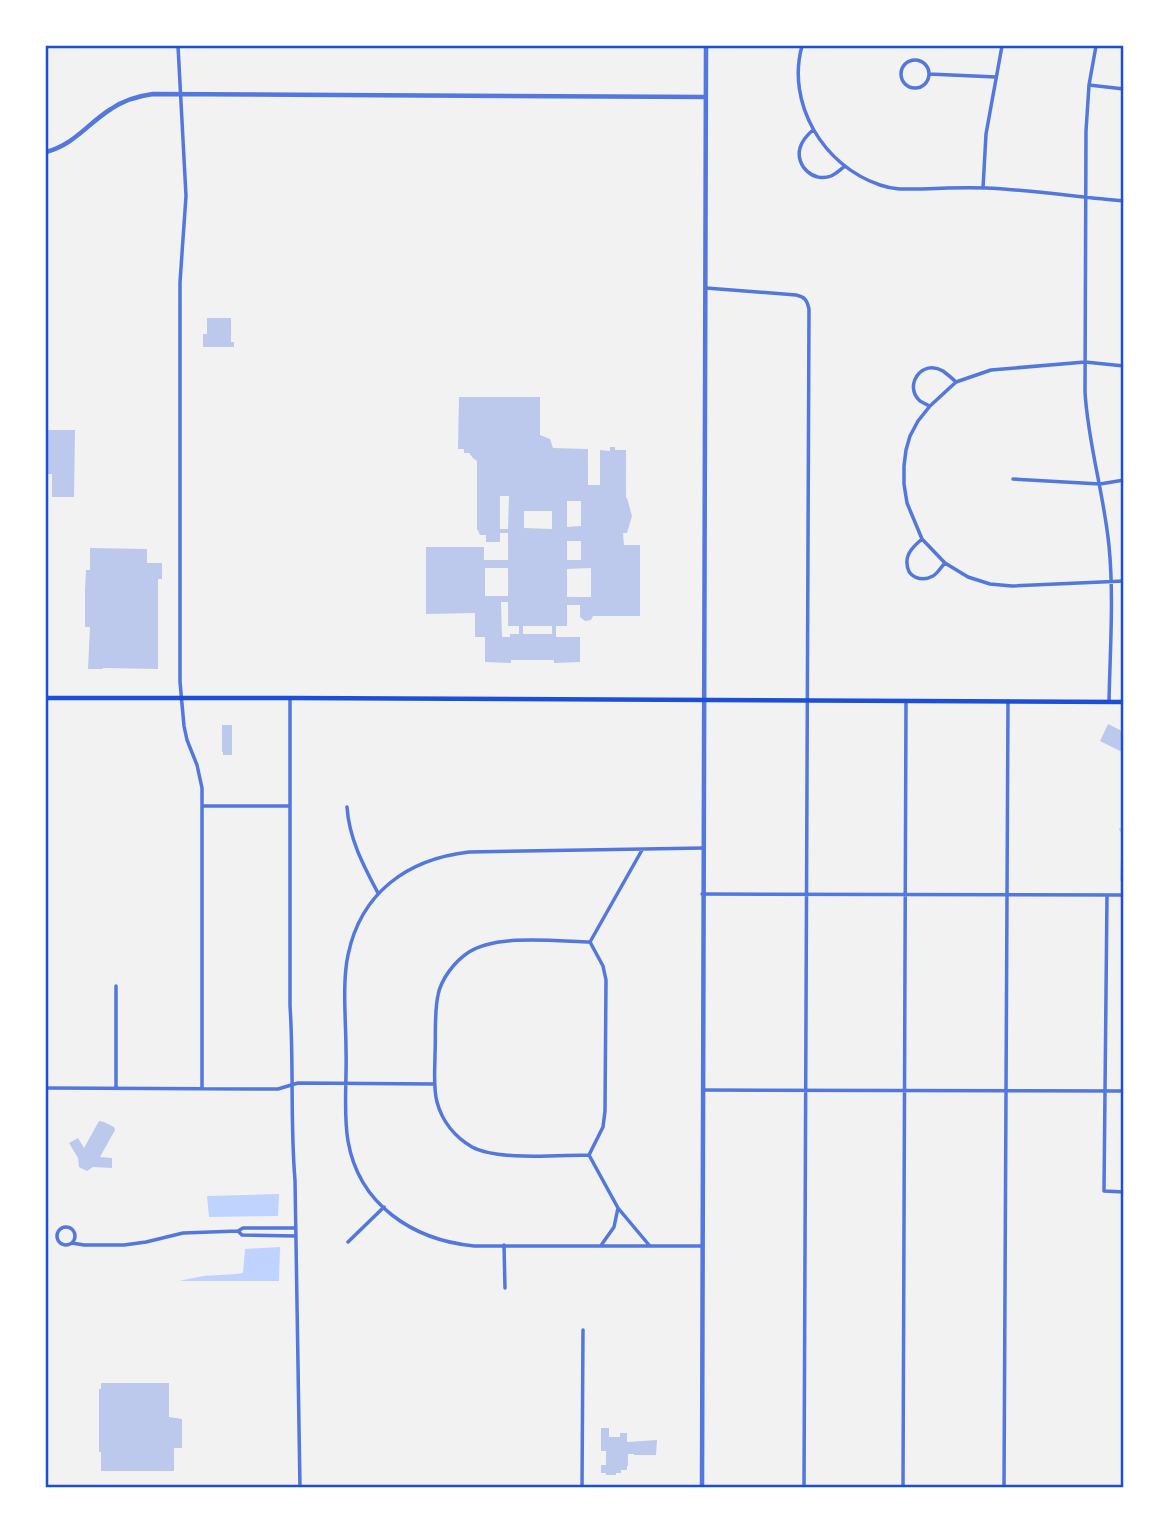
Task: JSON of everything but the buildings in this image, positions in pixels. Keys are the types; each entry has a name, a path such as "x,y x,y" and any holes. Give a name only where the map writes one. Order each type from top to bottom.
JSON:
{"main road":[{"path":"46,698 1124,702"}],"street":[{"path":"178,46 187,195 180,291 181,698 185,733 200,775 202,806 202,1088"},
{"path":"702,1488 706,46"},
{"path":"802,46 798,73 801,99 813,130 824,146 861,177 899,190 1026,190 1124,201"},
{"path":"982,188 986,134 1002,46"},
{"path":"1096,46 1089,85 1086,131 1085,362 1087,414 1109,546 1109,702"},
{"path":"918,60 926,65 929,74 926,82 914,88 906,84 901,72 905,64 918,60"},
{"path":"929,74 996,77"},
{"path":"1089,85 1124,89"},
{"path":"46,152 63,146 122,102 145,96 706,97"},
{"path":"813,130 803,140 799,149 803,167 812,175 821,178 832,176 845,166"},
{"path":"706,288 796,295 804,297 808,309 803,1488"},
{"path":"1124,366 1085,362 991,370 956,382 918,421 910,436 904,466 907,503 922,538 945,563 968,577 990,584 1035,586 1124,581"},
{"path":"930,406 914,394 916,375 923,369 934,367 956,382"},
{"path":"1013,479 1100,484 1124,480"},
{"path":"922,538 908,556 906,565 909,572 915,578 931,577 945,563"},
{"path":"290,698 290,1006 293,1042 300,1488"},
{"path":"903,1488 906,701"},
{"path":"1004,1488 1007,701"},
{"path":"202,806 290,806"},
{"path":"347,807 352,839 379,894"},
{"path":"702,1246 474,1245 432,1238 397,1219 363,1181 354,1164 348,1143 345,1121 345,977 348,955 363,916 390,883 428,860 469,852 704,848"},
{"path":"590,942 642,850"},
{"path":"702,894 1124,895"},
{"path":"1107,895 1104,1191 1124,1192"},
{"path":"589,1154 506,1155 475,1148 462,1140 447,1123 436,1101 435,1084 438,993 444,980 468,952 484,945 505,941 590,942"},
{"path":"589,1154 603,1127 606,1111 606,980 603,966 590,942"},
{"path":"116,986 116,1088"},
{"path":"46,1088 278,1088 298,1083 435,1084"},
{"path":"704,1090 1124,1091"},
{"path":"589,1154 618,1208 649,1245"},
{"path":"348,1242 384,1207"},
{"path":"601,1245 614,1227 618,1208"},
{"path":"72,1243 75,1234 72,1229 61,1229 58,1237 61,1243 66,1245 124,1245 183,1233 238,1231 243,1228 295,1228"},
{"path":"238,1231 242,1236 296,1236"},
{"path":"504,1245 505,1288"},
{"path":"582,1488 583,1330"}],"water":[{"path":"279,1194 278,1216 209,1217 207,1196"},
{"path":"280,1247 279,1281 179,1281 243,1273 245,1249"}],"waterway":[{"path":"1120,829 1123,835 1121,880"}]}
